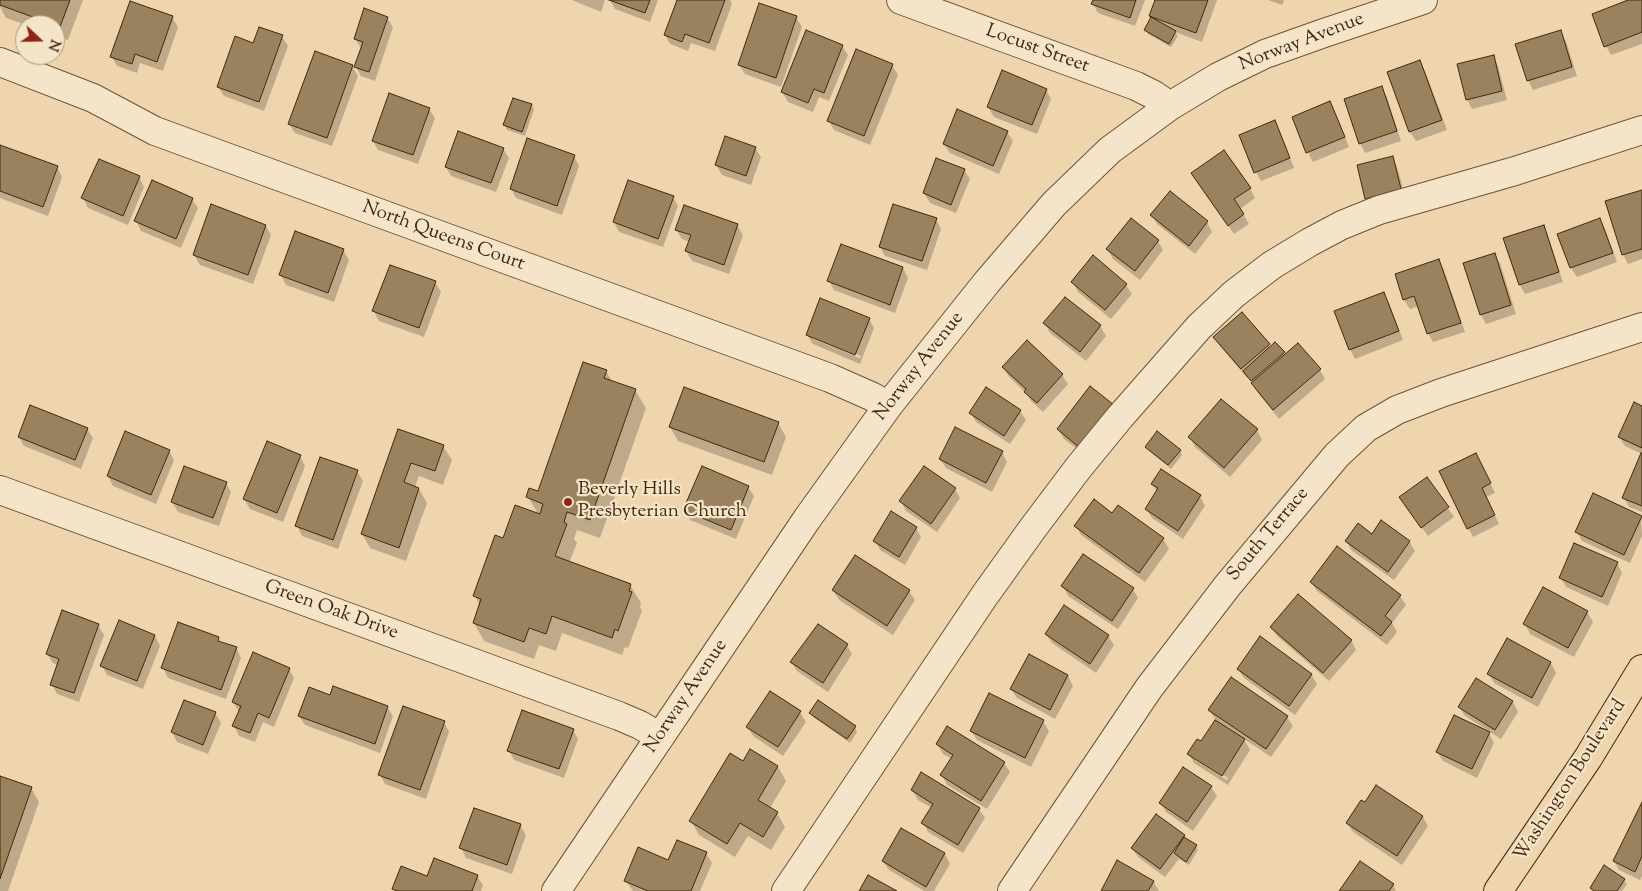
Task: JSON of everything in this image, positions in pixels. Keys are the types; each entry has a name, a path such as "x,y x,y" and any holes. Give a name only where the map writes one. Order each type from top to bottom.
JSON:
{"main road":[{"name":"Washington Boulevard","path":"1498,891 1588,758 1642,669"}],"street":[{"name":"Locust Street","path":"901,0 1136,86 1170,106"},
{"name":"Norway Avenue","path":"556,891 807,519 888,406 987,282 1054,204 1110,150 1170,106 1218,77 1265,54 1324,32 1424,0"},
{"name":"North Queens Court","path":"0,62 94,98 155,131 830,378 888,406"},
{"path":"786,891 980,602 1033,528 1120,417 1200,327 1234,294 1272,265 1310,242 1372,213 1642,130"},
{"name":"South Terrace","path":"1012,891 1155,680 1228,585 1304,492 1337,455 1366,428 1398,410 1441,393 1642,327"},
{"name":"Green Oak Drive","path":"0,490 619,716 640,725 660,737"}],"building":[{"path":"0,0 70,0 64,15 27,15 0,5"},
{"path":"609,0 650,0 645,13"},
{"path":"677,0 725,0 709,43 685,34 682,42 664,35"},
{"path":"1093,0 1136,0 1130,18 1091,4"},
{"path":"1155,0 1208,0 1196,33 1149,16"},
{"path":"1628,0 1642,0 1642,32 1604,47 1592,14"},
{"path":"130,1 173,16 157,62 135,54 132,64 110,57"},
{"path":"759,3 797,16 776,78 738,65"},
{"path":"364,8 388,17 369,72 354,67 363,42 354,39"},
{"path":"1151,17 1176,31 1169,44 1144,30"},
{"path":"259,27 283,35 259,102 217,87 235,36 253,43"},
{"path":"806,30 843,45 824,93 814,89 808,103 781,92"},
{"path":"1561,30 1572,67 1527,81 1515,44"},
{"path":"856,49 893,64 864,136 827,121"},
{"path":"315,51 353,65 327,138 288,124"},
{"path":"1494,55 1502,91 1466,100 1457,64"},
{"path":"1420,60 1442,120 1409,132 1387,72"},
{"path":"1002,70 1047,89 1032,125 987,107"},
{"path":"1382,86 1397,131 1359,144 1344,99"},
{"path":"389,93 430,108 413,155 372,141"},
{"path":"513,98 532,104 522,132 503,125"},
{"path":"1330,101 1345,137 1306,153 1292,117"},
{"path":"957,109 1008,131 993,166 943,144"},
{"path":"1275,120 1290,158 1254,173 1239,135"},
{"path":"458,131 504,148 491,183 445,167"},
{"path":"725,136 756,147 746,176 715,165"},
{"path":"527,138 575,155 557,206 510,189"},
{"path":"0,145 58,166 43,207 0,191"},
{"path":"1224,150 1251,188 1234,199 1244,214 1228,226 1191,173"},
{"path":"1393,156 1401,189 1365,199 1357,165"},
{"path":"936,158 965,169 951,205 923,193"},
{"path":"99,159 140,176 123,216 81,198"},
{"path":"152,180 193,198 176,239 134,221"},
{"path":"628,180 674,196 658,239 613,222"},
{"path":"1642,190 1642,249 1622,255 1605,201"},
{"path":"1170,191 1208,221 1189,246 1150,215"},
{"path":"211,204 266,225 248,275 193,255"},
{"path":"893,204 937,218 922,261 879,247"},
{"path":"684,205 738,224 724,265 685,251 691,235 675,230"},
{"path":"1131,218 1159,240 1135,271 1106,249"},
{"path":"1600,218 1613,253 1570,268 1557,234"},
{"path":"1544,225 1559,272 1519,285 1503,238"},
{"path":"295,231 344,249 328,293 279,275"},
{"path":"841,244 903,267 890,305 827,281"},
{"path":"1495,253 1511,305 1480,315 1463,263"},
{"path":"1093,255 1127,284 1105,310 1071,282"},
{"path":"1439,259 1461,323 1427,334 1414,296 1403,300 1395,274"},
{"path":"390,265 436,281 419,328 372,311"},
{"path":"1384,292 1399,331 1349,350 1334,311"},
{"path":"1065,297 1101,325 1080,352 1043,323"},
{"path":"820,298 870,318 855,355 806,335"},
{"path":"1242,312 1270,344 1241,369 1213,337"},
{"path":"1027,340 1063,374 1037,403 1024,392 1026,389 1002,367"},
{"path":"1275,342 1285,352 1251,381 1243,371"},
{"path":"1298,343 1321,369 1273,410 1251,383"},
{"name":"Beverly Hills Presbyterian Church","path":"583,362 607,370 604,378 636,389 590,520 567,512 564,522 567,524 555,556 631,584 629,591 632,592 618,631 615,629 612,638 552,616 546,634 529,628 524,642 473,623 481,599 473,596 495,535 503,538 515,505 540,514 543,504 526,497 529,488 538,491"},
{"path":"1090,386 1114,405 1080,448 1057,429"},
{"path":"684,387 779,422 764,462 669,427"},
{"path":"986,387 1021,410 1004,436 969,413"},
{"path":"1221,399 1258,429 1224,468 1188,437"},
{"path":"1634,402 1642,406 1642,448 1618,437"},
{"path":"30,405 88,428 75,460 18,437"},
{"path":"955,427 1003,451 986,483 939,459"},
{"path":"398,429 444,445 435,471 411,463 404,482 419,488 399,548 361,534"},
{"path":"125,431 170,450 151,495 107,476"},
{"path":"1157,431 1181,450 1168,465 1145,447"},
{"path":"267,441 301,455 277,513 243,499"},
{"path":"1476,453 1491,483 1482,488 1495,515 1467,529 1439,471"},
{"path":"1642,453 1642,506 1622,498"},
{"path":"320,457 358,470 333,540 295,526"},
{"path":"184,466 227,482 213,518 171,502"},
{"path":"702,466 749,486 731,530 683,510"},
{"path":"924,466 956,488 931,524 899,501"},
{"path":"1161,469 1201,495 1178,531 1145,509 1158,488 1151,484"},
{"path":"1427,477 1449,507 1421,528 1399,497"},
{"path":"1593,493 1642,516 1624,555 1575,532"},
{"path":"1094,499 1112,513 1118,505 1164,538 1139,573 1074,526"},
{"path":"891,511 917,527 899,557 873,541"},
{"path":"1381,520 1410,541 1388,572 1345,541 1358,523 1372,534"},
{"path":"1574,543 1618,562 1602,597 1559,578"},
{"path":"1337,546 1401,595 1385,616 1392,622 1381,636 1310,582"},
{"path":"1083,554 1134,588 1112,621 1061,586"},
{"path":"855,555 910,590 887,626 832,590"},
{"path":"1543,587 1588,611 1568,648 1523,624"},
{"path":"1298,594 1352,640 1323,673 1270,627"},
{"path":"1064,605 1109,635 1090,664 1045,634"},
{"path":"62,610 99,624 74,693 50,685 59,659 46,654"},
{"path":"119,620 155,635 137,681 100,666"},
{"path":"178,622 219,637 218,641 237,647 221,690 161,668"},
{"path":"818,624 848,644 823,683 790,662"},
{"path":"1260,636 1312,674 1289,706 1237,669"},
{"path":"1507,638 1551,662 1532,698 1487,674"},
{"path":"253,652 290,668 269,718 258,713 250,733 232,726 241,706 232,702"},
{"path":"1029,654 1068,675 1050,710 1010,689"},
{"path":"1231,677 1288,716 1266,749 1208,710"},
{"path":"1476,678 1513,701 1495,730 1458,707"},
{"path":"333,686 388,706 375,744 298,716 309,687 330,695"},
{"path":"770,691 801,711 778,747 746,727"},
{"path":"989,693 1044,720 1025,758 970,731"},
{"path":"184,700 216,712 203,745 171,732"},
{"path":"818,700 856,726 847,739 809,713"},
{"path":"403,706 445,721 420,790 378,775"},
{"path":"522,710 574,729 559,769 507,751"},
{"path":"1454,715 1490,732 1472,769 1436,752"},
{"path":"1215,720 1245,739 1222,776 1187,754 1197,739 1201,741"},
{"path":"947,726 1005,762 981,801 940,775 953,755 936,744"},
{"path":"750,749 778,766 758,800 778,812 763,837 740,823 727,844 689,821 730,753 743,761"},
{"path":"1183,767 1212,786 1187,822 1159,803"},
{"path":"921,772 980,808 958,845 921,823 933,804 911,790"},
{"path":"0,776 32,787 0,879"},
{"path":"1376,785 1423,816 1397,856 1346,823 1361,800 1365,802"},
{"path":"1642,802 1642,856 1635,872 1613,861"},
{"path":"474,808 521,824 507,865 459,848"},
{"path":"1156,814 1185,835 1160,869 1131,848"},
{"path":"901,828 945,853 926,887 882,861"},
{"path":"1184,837 1197,845 1186,862 1174,853"},
{"path":"677,840 707,852 691,891 648,891 624,881 638,847 668,860"},
{"path":"434,858 478,875 472,891 397,891 392,889 401,866 427,876"},
{"path":"1117,860 1154,881 1148,891 1101,891"},
{"path":"1360,861 1394,884 1389,891 1339,891"},
{"path":"1604,865 1625,879 1617,891 1594,891 1590,888"},
{"path":"868,875 897,891 859,891"}],"place":[{"name":"Beverly Hills Presbyterian Church","path":"568,502"}]}
